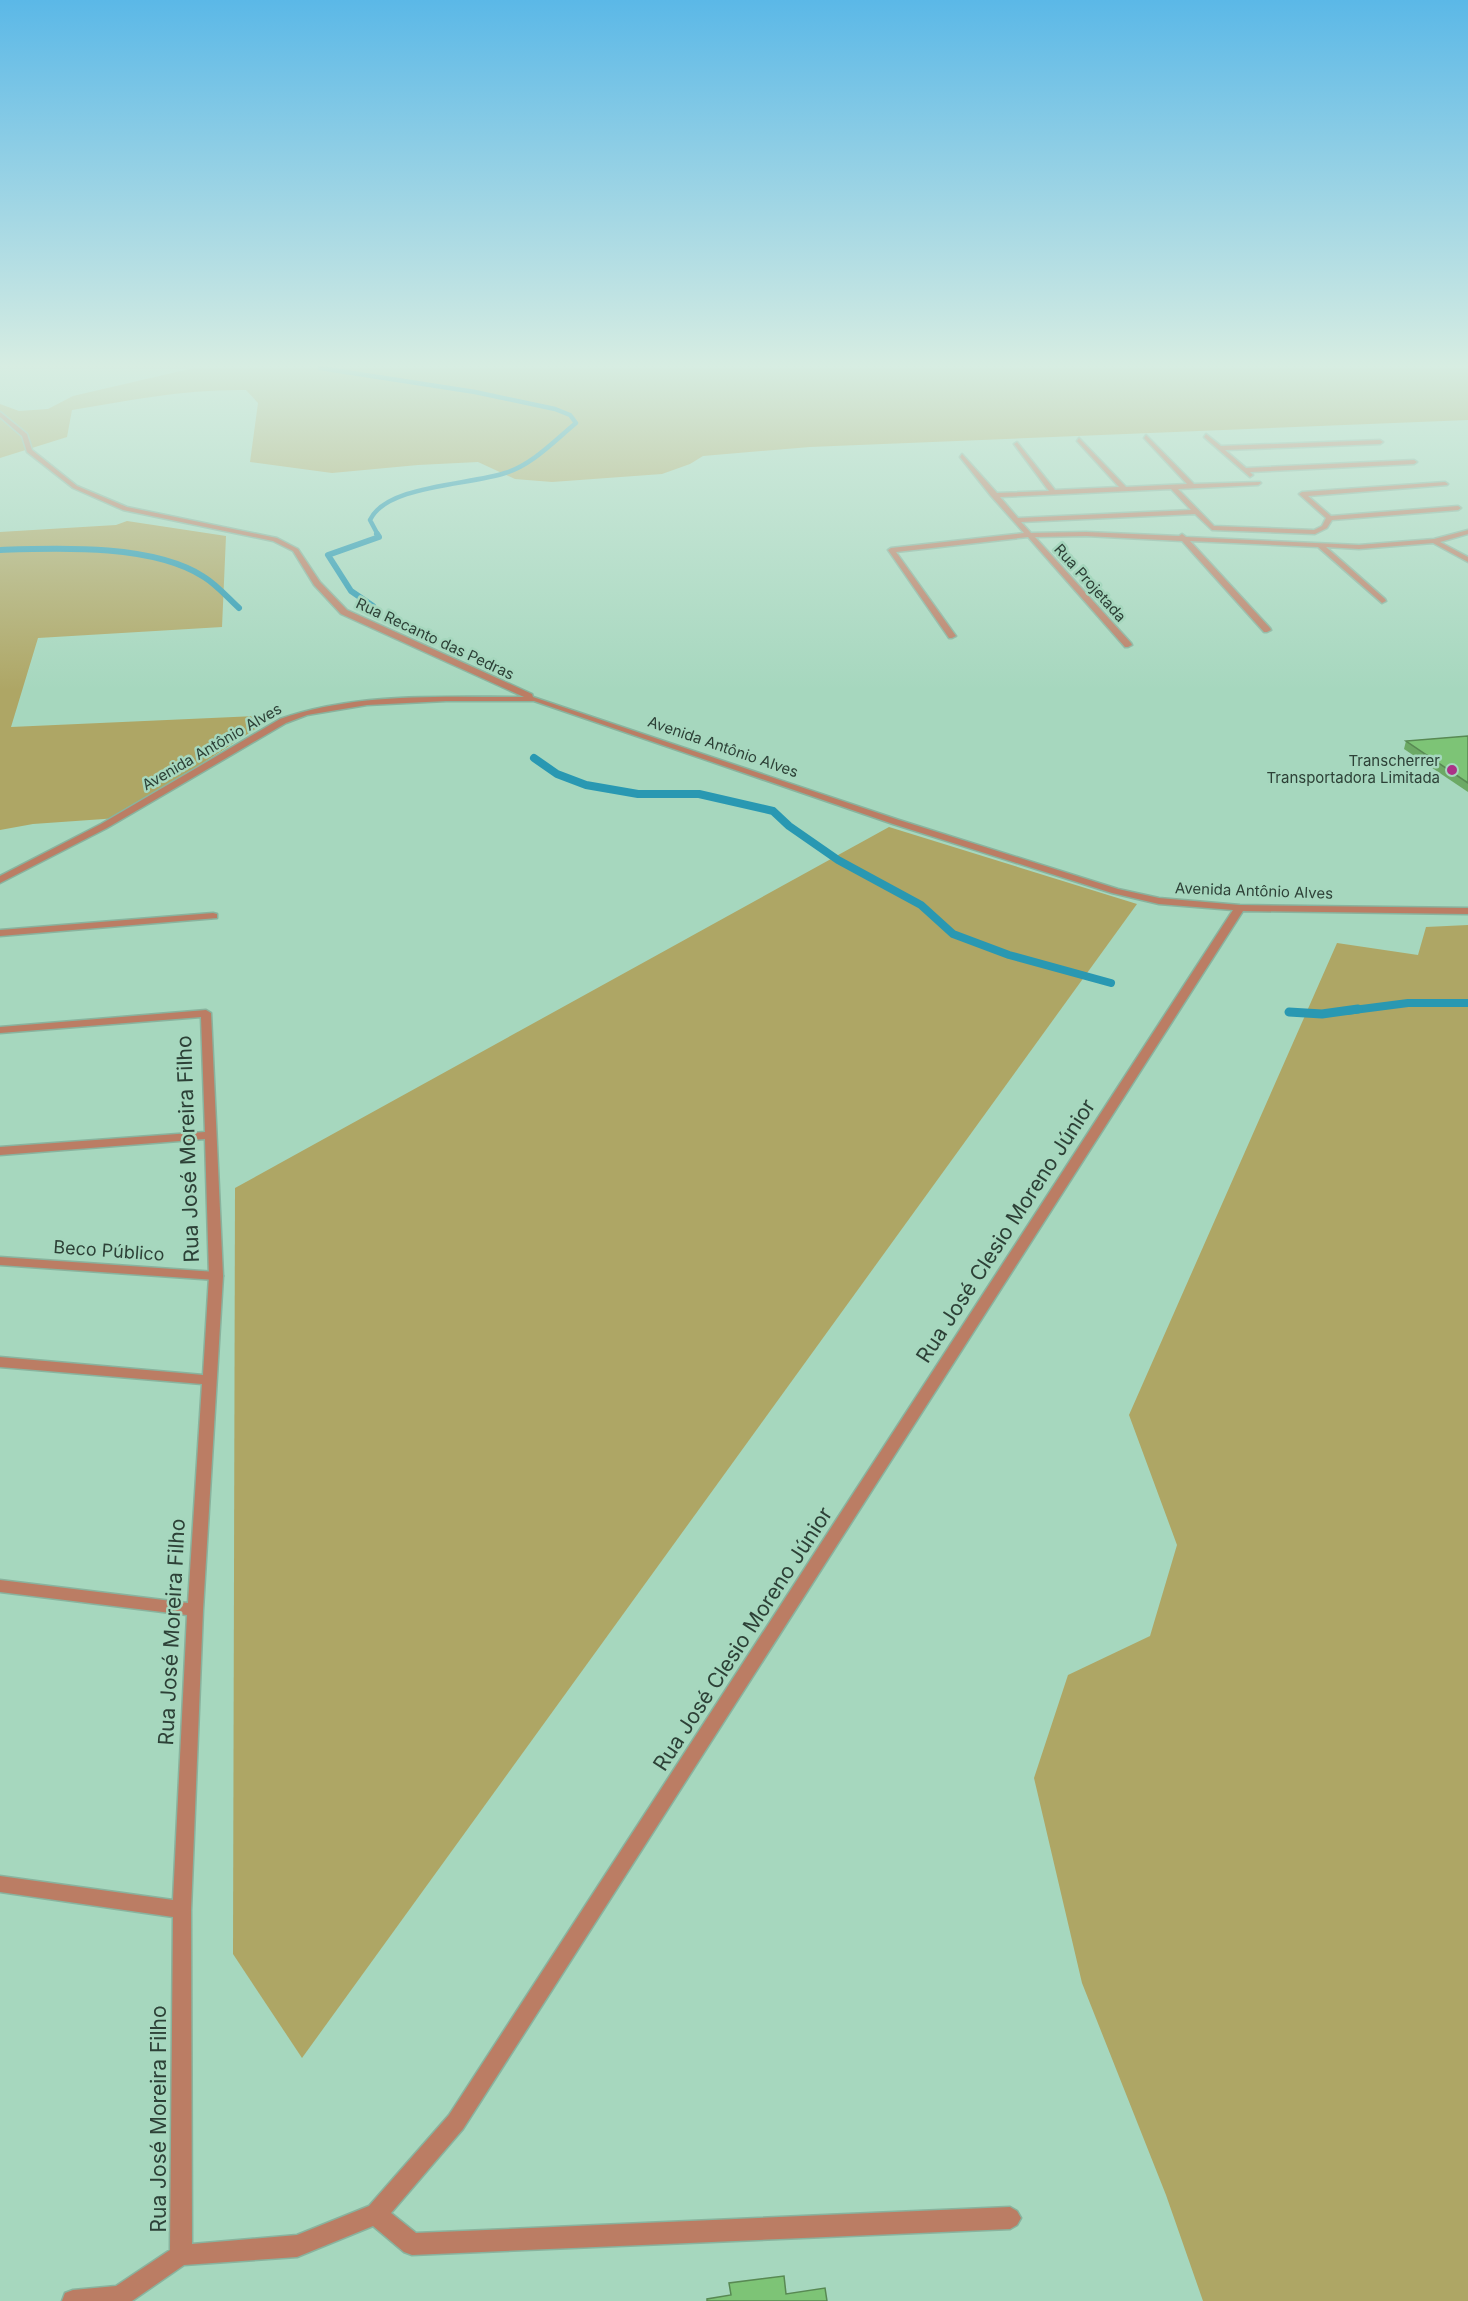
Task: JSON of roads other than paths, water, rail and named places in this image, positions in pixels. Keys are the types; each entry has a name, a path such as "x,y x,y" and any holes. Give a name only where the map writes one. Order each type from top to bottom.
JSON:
{"street":[{"name":"Rua Recanto das Pedras","path":"59,475 75,487 125,509 275,539 296,550 317,583 344,612 535,699"},
{"name":"Rua Projetada","path":"977,475 1128,645"},
{"path":"1041,475 1053,492"},
{"path":"1111,475 1124,489"},
{"path":"1182,475 1192,486"},
{"path":"993,495 1258,483 1250,475"},
{"path":"1445,484 1302,494 1329,518 1458,508"},
{"path":"1173,487 1212,528 1315,532 1325,527 1329,518"},
{"path":"1016,520 1196,512"},
{"path":"951,636 891,549 1029,536 1086,534 1182,536 1321,547 1434,541 1468,532"},
{"path":"1182,536 1267,630"},
{"path":"1434,541 1468,560"},
{"path":"1321,547 1383,601"},
{"name":"Avenida Antônio Alves","path":"0,879 104,826 283,721 305,713 367,703 446,699 535,699 896,822 1115,891 1159,901 1240,908 1468,910"},
{"name":"Rua José Clesio Moreno Júnior","path":"181,2255 297,2246 376,2214 456,2122 1240,908"},
{"path":"0,933 213,916"},
{"name":"Rua José Moreira Filho","path":"0,1030 206,1012 216,1276 195,1611 182,1910 181,2255"},
{"path":"0,1151 210,1135"},
{"name":"Beco Público","path":"0,1262 216,1276"},
{"path":"0,1362 209,1380"},
{"path":"0,1586 195,1611"},
{"path":"0,1884 182,1910"},
{"path":"376,2214 412,2244 1010,2218"},
{"path":"73,2301 119,2296 181,2255"}],"waterway":[{"path":"378,535 370,520 379,508 393,500 430,488 496,475"},
{"path":"373,606 351,591 328,555 379,537 377,534"},
{"path":"0,550 105,550 159,559 183,566 204,577 239,608"},
{"path":"534,758 557,774 586,785 638,794 699,794 773,811 789,826 838,860 921,905 953,934 1009,955 1111,983"},
{"path":"1346,1011 1408,1003 1468,1003"},
{"path":"1289,1012 1322,1014 1358,1009"}],"place":[{"name":"Transcherrer Transportadora Limitada","path":"1452,770"}]}
